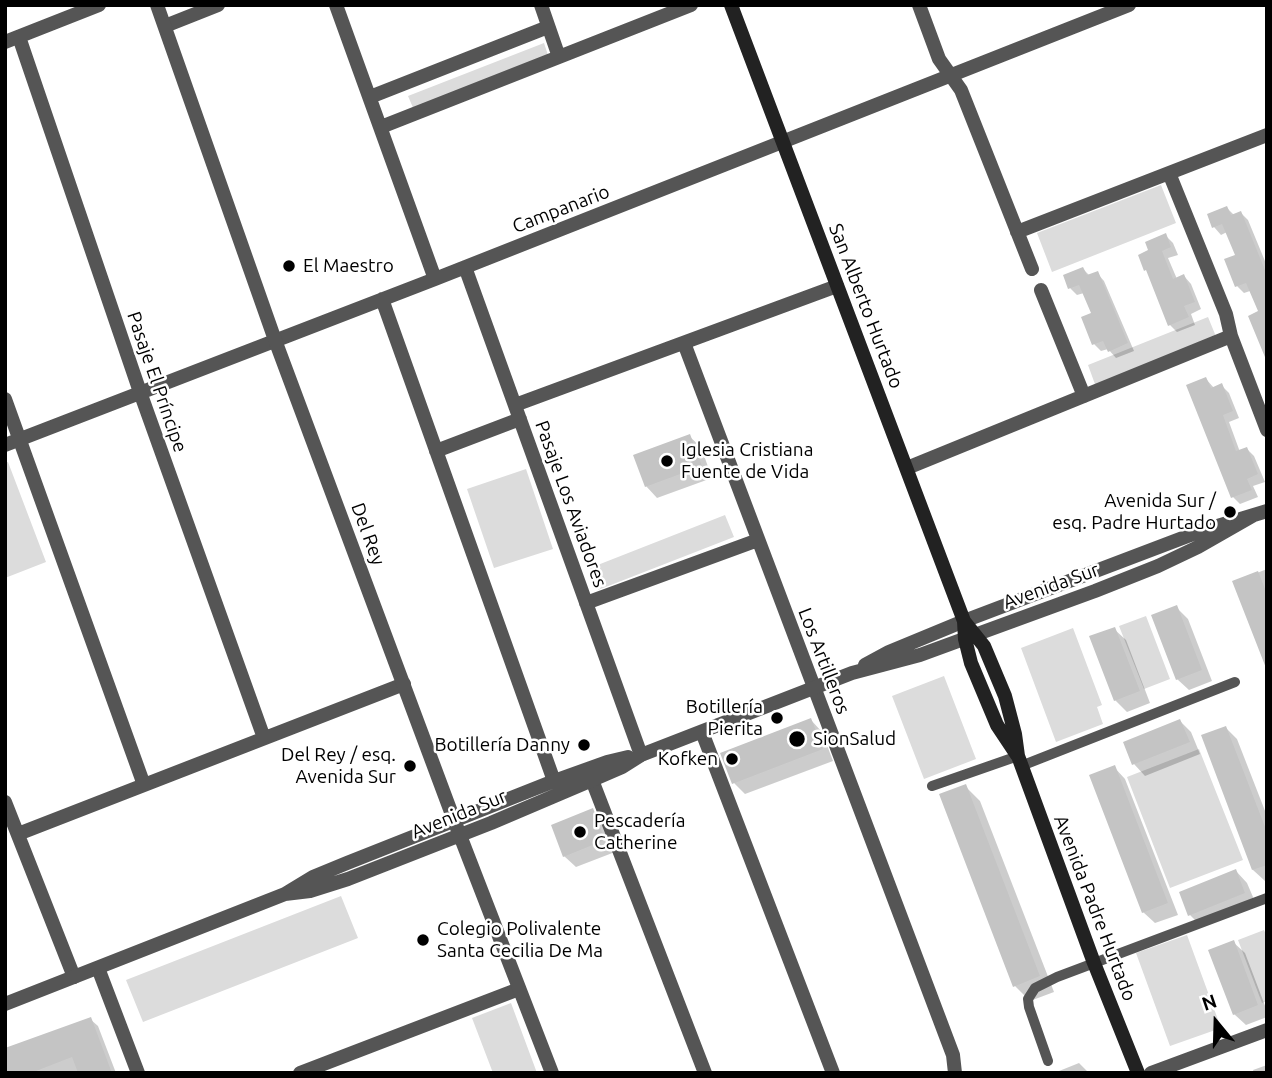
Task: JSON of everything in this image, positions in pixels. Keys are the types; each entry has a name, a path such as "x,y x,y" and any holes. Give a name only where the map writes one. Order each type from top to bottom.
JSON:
{"main road":[{"name":"San Alberto Hurtado","path":"731,5 964,621"},
{"name":"Avenida Padre Hurtado","path":"964,621 970,637 971,663 992,714 1020,761 1094,964 1138,1073"}],"street":[{"path":"12,40 99,5"},
{"name":"Del Rey","path":"158,5 275,340 454,820 552,1073"},
{"path":"165,26 218,5"},
{"path":"336,5 435,279"},
{"path":"541,5 559,57"},
{"path":"380,127 691,5"},
{"path":"919,5 939,59 961,90 1032,269"},
{"name":"Campanario","path":"5,445 435,279 1129,5"},
{"path":"370,97 548,27"},
{"name":"Pasaje El Príncipe","path":"12,40 264,738"},
{"path":"1017,232 1267,135"},
{"path":"1169,173 1226,314 1231,336 1267,429"},
{"name":"Pasaje Los Aviadores","path":"465,267 641,755"},
{"path":"436,451 517,412 684,343 837,286"},
{"path":"1041,290 1084,396"},
{"path":"382,299 554,781"},
{"path":"906,468 1231,336"},
{"name":"Los Artilleros","path":"684,343 953,1055 955,1073"},
{"path":"5,398 144,785"},
{"name":"Avenida Sur","path":"852,673 889,652 964,621 1200,531 1261,513"},
{"name":"Avenida Sur","path":"5,1004 285,894 313,877 554,781 607,762 641,755 852,673 920,655 1069,601 1158,566 1261,513"},
{"path":"586,603 758,540"},
{"path":"18,834 404,684"},
{"path":"702,732 832,1073"},
{"name":"Avenida Sur","path":"285,894 329,886 460,835 622,767 641,755"},
{"path":"592,780 705,1073"},
{"path":"5,802 74,977"},
{"path":"98,968 138,1073"},
{"path":"300,1073 520,989"},
{"path":"1151,1073 1267,1030"}],"lane":[{"path":"932,786 1020,761 1235,682"},
{"path":"1048,1061 1029,1007 1028,999 1035,988 1267,898"}],"shaded area":[{"path":"544,43 549,58 414,110 408,96"},
{"path":"1161,185 1176,223 1052,272 1037,233"},
{"path":"1208,317 1217,339 1096,387 1088,365"},
{"path":"8,462 46,562 5,578 5,463"},
{"path":"526,469 553,549 494,568 467,489"},
{"path":"725,515 734,537 598,590 590,568"},
{"path":"1146,616 1170,679 1144,689 1119,626"},
{"path":"1073,628 1102,705 1097,707 1103,724 1056,742 1021,648"},
{"path":"944,676 976,759 924,779 892,696"},
{"path":"1199,749 1243,860 1170,888 1127,777"},
{"path":"341,896 358,938 143,1022 126,980"},
{"path":"1264,930 1267,937 1267,1001 1262,1003 1238,940"},
{"path":"1187,935 1221,1028 1170,1046 1136,953"},
{"path":"511,1003 537,1073 493,1073 472,1018"}],"building":[{"path":"1227,206 1231,215 1241,211 1267,275 1267,362 1248,316 1258,311 1246,283 1235,287 1224,259 1235,255 1222,224 1212,228 1207,214"},
{"path":"1166,233 1171,247 1162,251 1173,279 1184,274 1195,302 1184,306 1189,317 1168,326 1138,255 1148,250 1145,242"},
{"path":"1083,267 1087,275 1098,271 1128,343 1108,352 1103,341 1092,345 1081,317 1091,313 1079,285 1068,289 1063,275"},
{"path":"1206,377 1211,388 1222,383 1233,411 1223,415 1236,451 1247,447 1258,474 1247,479 1252,490 1231,498 1186,385"},
{"name":"Iglesia Cristiana Fuente de Vida","path":"690,434 702,466 645,487 633,455"},
{"path":"1258,571 1267,594 1266,668 1232,581"},
{"path":"1177,605 1202,670 1176,680 1151,615"},
{"path":"1115,627 1140,691 1114,701 1089,636"},
{"path":"811,718 823,749 732,784 720,753"},
{"path":"1180,719 1190,742 1132,765 1123,742"},
{"path":"1226,726 1267,832 1267,865 1252,870 1201,735"},
{"path":"1115,765 1168,903 1142,913 1089,775"},
{"path":"966,784 1040,976 1013,987 939,794"},
{"name":"Pescadería Catherine","path":"593,808 605,840 563,857 551,825"},
{"path":"1236,869 1245,893 1188,916 1179,892"},
{"path":"1234,940 1258,1005 1233,1015 1208,950"},
{"path":"91,1017 112,1073 78,1073 72,1057 31,1073 5,1073 5,1048"}],"place":[{"name":"El Maestro","path":"289,266"},
{"name":"Iglesia Cristiana Fuente de Vida","path":"667,461"},
{"name":"Avenida Sur / esq. Padre Hurtado","path":"1230,512"},
{"name":"Botillería Pierita","path":"777,718"},
{"name":"SionSalud","path":"797,739"},
{"name":"Botillería Danny","path":"584,745"},
{"name":"Kofken","path":"732,759"},
{"name":"Del Rey / esq. Avenida Sur","path":"410,766"},
{"name":"Pescadería Catherine","path":"580,832"},
{"name":"Colegio Polivalente Santa Cecilia De Ma","path":"423,940"}]}
